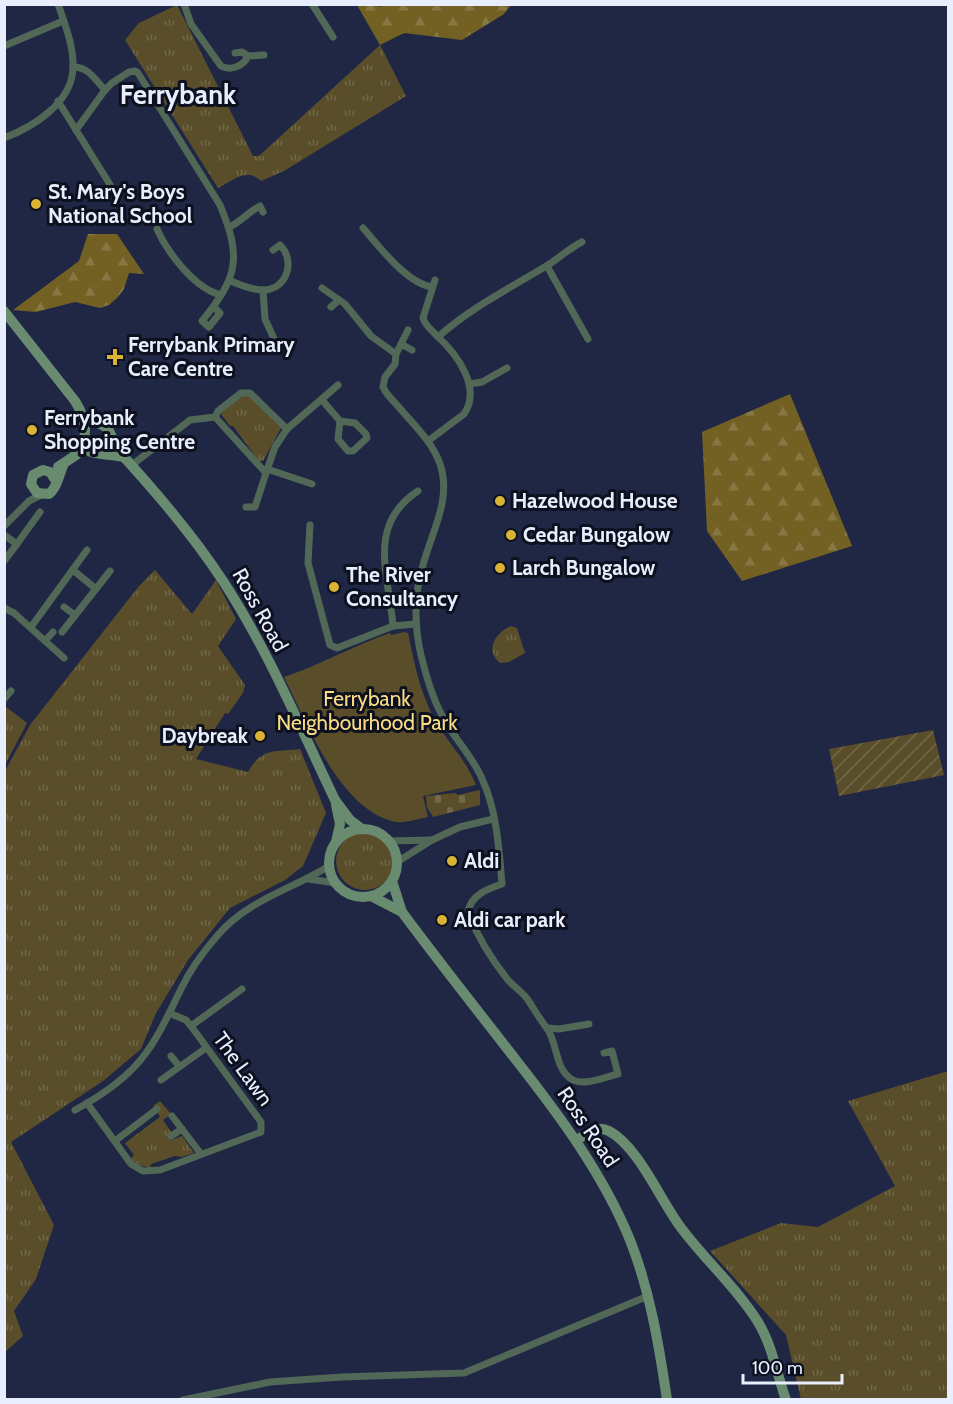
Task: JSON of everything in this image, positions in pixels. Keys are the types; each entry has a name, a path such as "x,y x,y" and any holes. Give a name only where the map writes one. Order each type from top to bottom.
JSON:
{"main road":[{"path":"4,311 75,401 82,415 85,430 84,444 88,451 128,461"},
{"path":"76,455 98,453 108,449 112,437 108,429 82,415"},
{"path":"85,430 92,425 99,424"},
{"name":"Ross Road","path":"111,443 191,537 235,601 261,648 335,800"},
{"path":"63,466 52,492 41,495 32,487 33,475 39,471 63,466 76,455 84,444"},
{"path":"47,471 53,474 56,481"},
{"path":"335,800 350,819 362,829"},
{"path":"335,800 340,824 329,866 336,883 351,895 360,897 371,896 384,890 392,881 397,862 396,853 389,841 375,831 362,829 348,833 336,843"},
{"path":"392,881 402,912"},
{"path":"371,896 402,912"},
{"name":"Ross Road","path":"402,912 528,1074 576,1141 617,1211 640,1266 648,1296 656,1329 667,1400"},
{"path":"576,1141 590,1131 602,1129 609,1131 629,1149 649,1176 680,1227 730,1284 757,1321 766,1339 786,1400"}],"street":[{"path":"4,138 33,124 58,101 70,83 73,67 58,4"},
{"path":"184,4 191,24 220,66 226,69 233,68 245,62 248,56"},
{"path":"312,4 333,37"},
{"path":"4,46 63,21"},
{"path":"235,53 242,52 248,56 264,55"},
{"path":"73,67 87,70 105,90"},
{"path":"76,130 105,90 129,72 138,73 220,205 229,227 234,260 231,281 214,307"},
{"path":"58,101 114,191"},
{"path":"229,227 260,206 263,212"},
{"path":"363,228 408,276 424,286 433,284 423,318 428,329 438,337 458,362 470,384 468,409 428,441"},
{"path":"157,229 162,242 185,270 208,291 221,295"},
{"path":"438,337 454,322 547,266 570,248 582,242"},
{"path":"231,281 263,290 281,283 287,273 288,259 284,249 280,246 273,250"},
{"path":"547,266 588,339"},
{"path":"322,288 345,304 371,336 396,354"},
{"path":"257,344 261,348 266,348 275,341 265,319 263,290"},
{"path":"331,308 339,300"},
{"path":"408,330 396,354 395,364 385,377 383,387 428,441 441,466 444,502 422,567 416,602 416,624 424,669 432,691 444,719 477,767 484,783 499,850 502,884 478,894 468,912 498,966 509,981 527,998 547,1028 561,1067 572,1080 584,1082 618,1074 612,1051 604,1053"},
{"path":"402,344 412,350"},
{"path":"470,384 482,382 507,368"},
{"path":"246,507 255,507 274,447 287,429 338,385"},
{"path":"215,417 218,411 245,392 250,393 287,429"},
{"path":"322,400 340,421 355,423 366,434 367,438 353,451 348,451 338,439 340,421"},
{"path":"128,461 190,420 215,417"},
{"path":"215,417 266,471 312,484"},
{"path":"28,501 32,487"},
{"path":"393,626 383,556 385,534 392,516 418,491"},
{"path":"4,526 28,501 41,495"},
{"path":"4,561 40,512"},
{"path":"310,525 308,562 330,645 337,648 393,626 416,624"},
{"path":"4,535 16,544"},
{"path":"31,627 87,550"},
{"path":"73,570 96,589"},
{"path":"62,632 110,571"},
{"path":"64,607 75,615"},
{"path":"4,608 31,627 64,658"},
{"path":"45,641 53,632"},
{"path":"4,685 15,691 4,699"},
{"path":"397,862 432,840 460,827 493,819"},
{"path":"389,841 432,840"},
{"path":"75,1110 114,1085 145,1055 195,965 218,935 236,917 277,892 308,879 329,866"},
{"path":"308,879 336,883"},
{"path":"191,1026 242,989"},
{"name":"The Lawn","path":"87,1103 131,1164 143,1171 160,1170 257,1134 262,1129 261,1122 191,1026 186,1020 170,1013"},
{"path":"547,1028 559,1029 589,1024"},
{"path":"161,1080 206,1048"},
{"path":"171,1056 179,1066"},
{"path":"115,1141 157,1109"},
{"path":"172,1116 201,1154"},
{"path":"171,1136 182,1129"},
{"path":"183,1400 270,1382 464,1373 648,1296"}],"green space":[{"path":"385,4 511,5 504,14 462,40 404,33 380,45 357,5 380,7"},
{"path":"177,5 253,156 259,156 380,45 406,96 284,171 261,181 256,177 245,175 218,188 125,40 139,23"},
{"path":"88,234 117,234 144,274 129,273 124,289 117,298 109,305 100,308 75,302 36,312 13,310 79,261"},
{"path":"247,394 281,425 263,461 259,461 221,414 232,401"},
{"path":"790,394 852,546 742,581 707,531 702,432"},
{"path":"155,570 192,614 216,580 236,619 218,646 245,685 243,693 228,714 225,713 196,759 248,772 259,758 270,752 300,749 326,813 303,866 285,880 230,908 188,960 156,1013 141,1049 103,1081 11,1142 54,1225 36,1279 14,1311 23,1336 5,1352 5,771 30,725 139,586"},
{"path":"511,626 517,628 525,653 509,662 500,663 495,658 492,647 501,632"},
{"name":"Ferrybank Neighbourhood Park","path":"390,633 391,635 408,633 424,696 434,719 469,770 476,785 423,796 428,817 396,822 376,814 358,801 342,783 315,740 284,677"},
{"path":"5,706 27,723 5,765"},
{"path":"933,730 944,775 839,796 829,749"},
{"path":"480,790 480,805 433,817 427,807 426,796 455,793 458,795"},
{"path":"365,832 381,837 389,845 394,861 389,877 381,885 365,890 349,885 341,877 336,861 341,845 349,837"},
{"path":"948,1071 948,1399 801,1399 786,1335 710,1251 781,1223 818,1227 895,1186 848,1101"},
{"path":"160,1101 171,1114 163,1120 171,1132 169,1138 171,1140 182,1136 194,1153 182,1157 175,1156 151,1164 150,1168 136,1164 131,1158 134,1155 125,1143 160,1117 153,1106"}],"place":[{"name":"St. Mary's Boys National School","path":"36,204"},
{"name":"Ferrybank Primary Care Centre","path":"115,357"},
{"name":"Ferrybank Shopping Centre","path":"32,430"},
{"name":"Hazelwood House","path":"500,501"},
{"name":"Cedar Bungalow","path":"511,535"},
{"name":"Larch Bungalow","path":"500,568"},
{"name":"The River Consultancy","path":"334,587"},
{"name":"Daybreak","path":"260,736"},
{"name":"Aldi","path":"452,861"},
{"name":"Aldi car park","path":"442,920"}],"district":[{"name":"Ferrybank","path":"178,95"}]}
